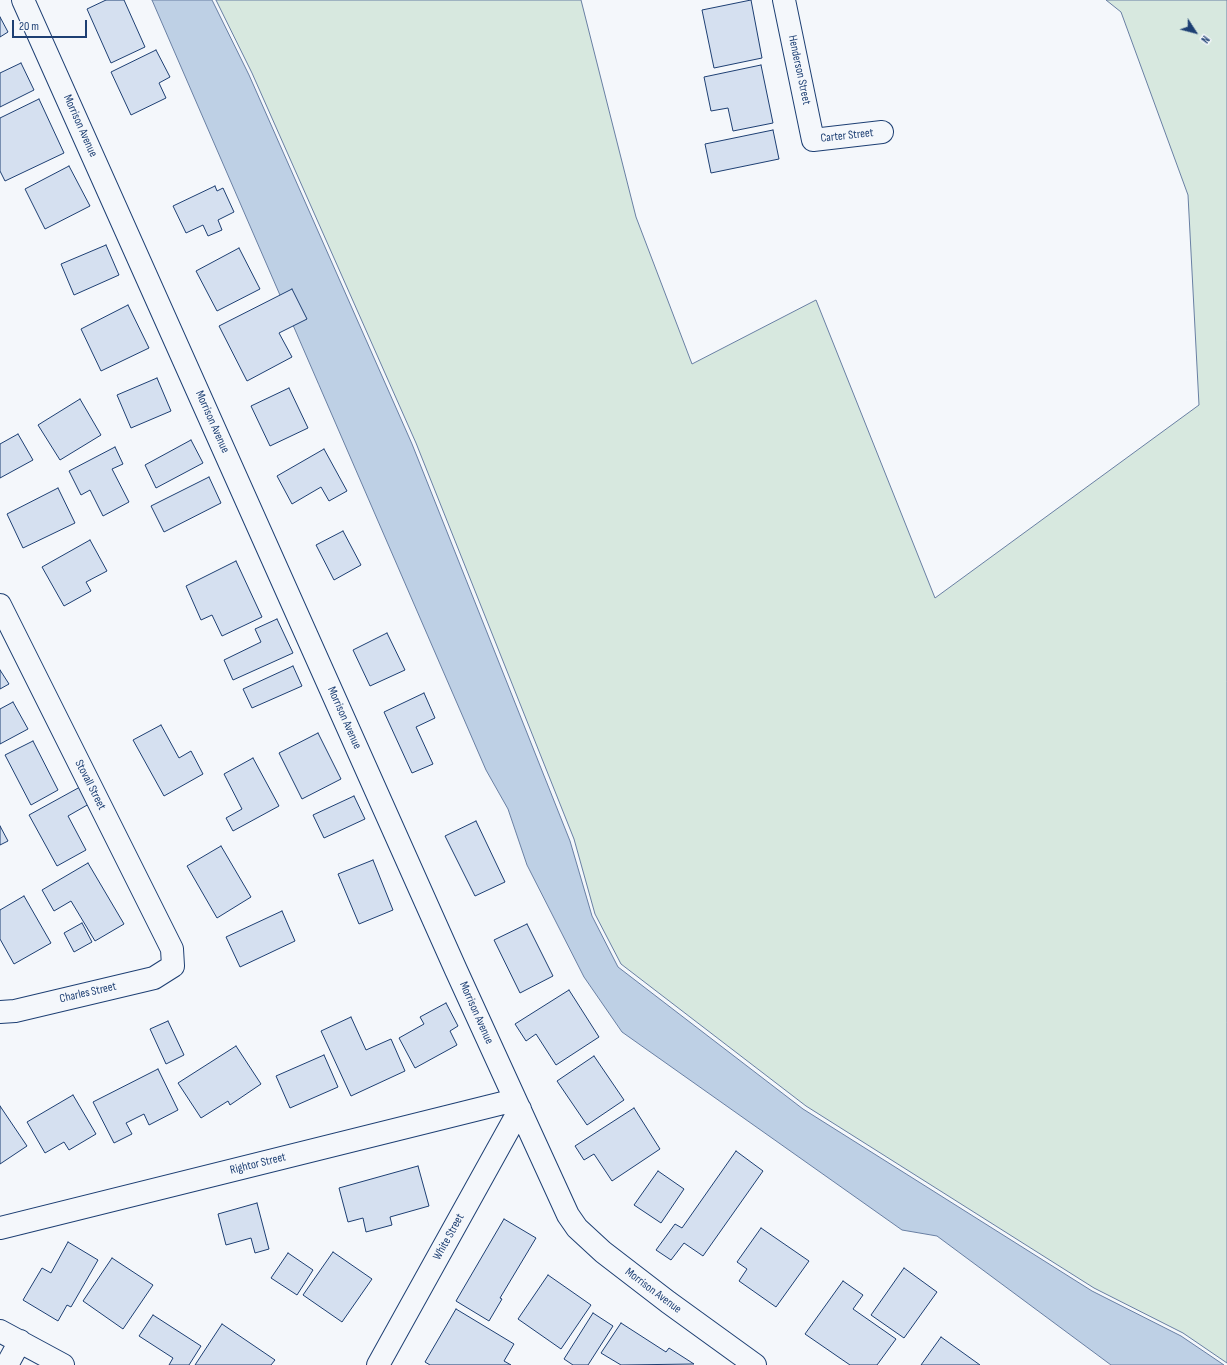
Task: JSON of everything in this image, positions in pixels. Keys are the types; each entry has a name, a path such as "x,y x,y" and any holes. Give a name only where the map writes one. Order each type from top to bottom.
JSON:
{"street":[{"name":"Morrison Avenue","path":"23,0 568,1214 577,1228 602,1252 748,1363"},
{"name":"Henderson Street","path":"784,0 813,140"},
{"name":"Carter Street","path":"813,140 882,132"},
{"name":"Stovall Street","path":"0,605 172,949 173,966"},
{"name":"Charles Street","path":"0,1012 14,1011 154,978 173,966"},
{"name":"Rightor Street","path":"0,1228 518,1104"},
{"name":"White Street","path":"378,1365 518,1104"},
{"path":"0,1331 63,1365"},
{"path":"7,1365 20,1341"}],"shaded area":[{"path":"216,0 581,0 636,217 692,364 816,300 935,598 1199,405 1188,195 1121,12 1106,0 1227,0 1227,1363 1183,1333 1094,1288 806,1106 621,964 595,914 574,839 416,443 252,73"}],"water":[{"path":"152,0 212,0 249,75 412,444 570,841 592,916 618,967 803,1109 1092,1291 1181,1336 1224,1365 1111,1365 937,1236 902,1230 622,1032 584,977 527,865 508,809 486,770"}],"building":[{"path":"106,0 124,0 145,47 111,63 87,9"},
{"path":"751,0 762,58 714,68 702,10"},
{"path":"0,17 8,32 0,37"},
{"path":"156,50 170,77 159,83 166,98 131,115 111,72"},
{"path":"21,63 34,90 0,107 0,73"},
{"path":"761,65 773,123 733,131 728,108 711,111 704,77"},
{"path":"39,99 64,153 5,181 0,171 0,118"},
{"path":"773,130 779,159 711,173 705,144"},
{"path":"69,166 90,206 45,229 25,189"},
{"path":"215,186 217,191 223,188 234,212 218,220 222,230 208,236 203,225 186,233 173,206"},
{"path":"106,245 119,275 74,295 61,264"},
{"path":"239,248 260,289 217,311 196,271"},
{"path":"292,289 307,319 279,333 292,357 247,381 219,326"},
{"path":"128,305 149,348 101,371 81,329"},
{"path":"157,378 171,411 131,428 117,395"},
{"path":"289,388 308,428 270,446 251,406"},
{"path":"80,399 101,435 60,460 38,425"},
{"path":"18,434 33,460 0,478 0,444"},
{"path":"191,440 203,463 156,488 145,465"},
{"path":"115,447 123,464 112,469 129,502 103,516 90,490 81,495 69,471"},
{"path":"324,449 347,491 329,501 321,487 292,504 277,476"},
{"path":"209,477 221,503 164,532 151,506"},
{"path":"58,488 75,523 23,548 7,514"},
{"path":"343,531 361,565 334,580 316,545"},
{"path":"90,540 107,571 86,582 91,591 64,606 42,567"},
{"path":"236,561 262,617 222,636 212,615 201,620 186,586"},
{"path":"277,619 293,653 233,680 224,660 261,642 255,629"},
{"path":"387,633 405,670 370,686 353,650"},
{"path":"293,666 302,686 252,708 243,689"},
{"path":"0,670 9,684 0,689"},
{"path":"424,693 435,718 416,727 433,764 412,773 384,712"},
{"path":"13,702 28,729 0,744 0,709"},
{"path":"161,725 179,758 191,751 203,774 164,796 133,740"},
{"path":"318,733 341,779 302,799 279,753"},
{"path":"33,741 58,790 31,805 5,755"},
{"path":"253,758 279,806 233,831 226,818 242,809 224,774"},
{"path":"80,787 89,804 68,816 86,850 57,866 29,815"},
{"path":"354,796 365,819 324,838 313,815"},
{"path":"476,821 505,882 475,896 445,836"},
{"path":"0,826 8,841 0,845"},
{"path":"221,846 251,897 217,918 187,866"},
{"path":"373,860 393,910 359,924 338,874"},
{"path":"88,863 124,924 95,941 71,901 54,911 42,890"},
{"path":"24,896 51,943 14,964 0,939 0,910"},
{"path":"282,911 295,941 240,967 226,937"},
{"path":"82,923 92,942 74,952 64,933"},
{"path":"527,924 553,976 520,993 494,940"},
{"path":"569,990 599,1037 556,1065 536,1034 526,1041 515,1024"},
{"path":"446,1003 458,1026 450,1031 457,1045 415,1068 399,1038 424,1024 420,1017"},
{"path":"351,1017 366,1050 391,1039 405,1071 351,1096 321,1031"},
{"path":"168,1021 184,1055 166,1064 150,1029"},
{"path":"236,1046 261,1084 230,1105 228,1101 201,1118 178,1083"},
{"path":"324,1055 338,1087 290,1108 276,1076"},
{"path":"594,1056 624,1100 587,1125 557,1081"},
{"path":"158,1069 178,1110 149,1125 144,1114 126,1123 132,1134 114,1143 93,1102"},
{"path":"73,1095 96,1134 69,1150 64,1142 45,1153 27,1122"},
{"path":"0,1106 27,1146 0,1164"},
{"path":"634,1108 660,1149 612,1181 594,1154 584,1160 575,1146"},
{"path":"736,1151 763,1171 703,1256 684,1243 671,1260 656,1250 675,1224 682,1228"},
{"path":"418,1166 429,1206 390,1217 392,1225 366,1232 363,1218 348,1222 339,1188"},
{"path":"658,1171 684,1189 661,1223 634,1205"},
{"path":"257,1203 269,1249 255,1253 251,1238 226,1245 218,1214"},
{"path":"504,1219 536,1238 500,1298 502,1299 489,1321 456,1301"},
{"path":"761,1228 809,1261 776,1307 739,1281 747,1269 737,1262"},
{"path":"68,1242 98,1260 71,1307 67,1305 58,1321 23,1300 42,1268 51,1273"},
{"path":"333,1252 372,1279 342,1322 303,1295"},
{"path":"288,1253 313,1270 297,1295 271,1278"},
{"path":"112,1258 153,1285 123,1329 83,1301"},
{"path":"904,1268 937,1292 904,1338 871,1315"},
{"path":"548,1275 591,1305 561,1349 518,1319"},
{"path":"843,1281 863,1295 853,1309 896,1339 877,1365 850,1365 805,1334"},
{"path":"456,1309 514,1344 504,1361 511,1365 430,1365 425,1362"},
{"path":"593,1313 613,1326 588,1365 573,1365 564,1359"},
{"path":"153,1315 201,1346 189,1365 169,1365 173,1358 139,1336"},
{"path":"621,1323 666,1352 669,1348 694,1364 621,1365 601,1353"},
{"path":"222,1324 275,1360 271,1365 195,1365"},
{"path":"941,1337 980,1365 921,1365"}]}
